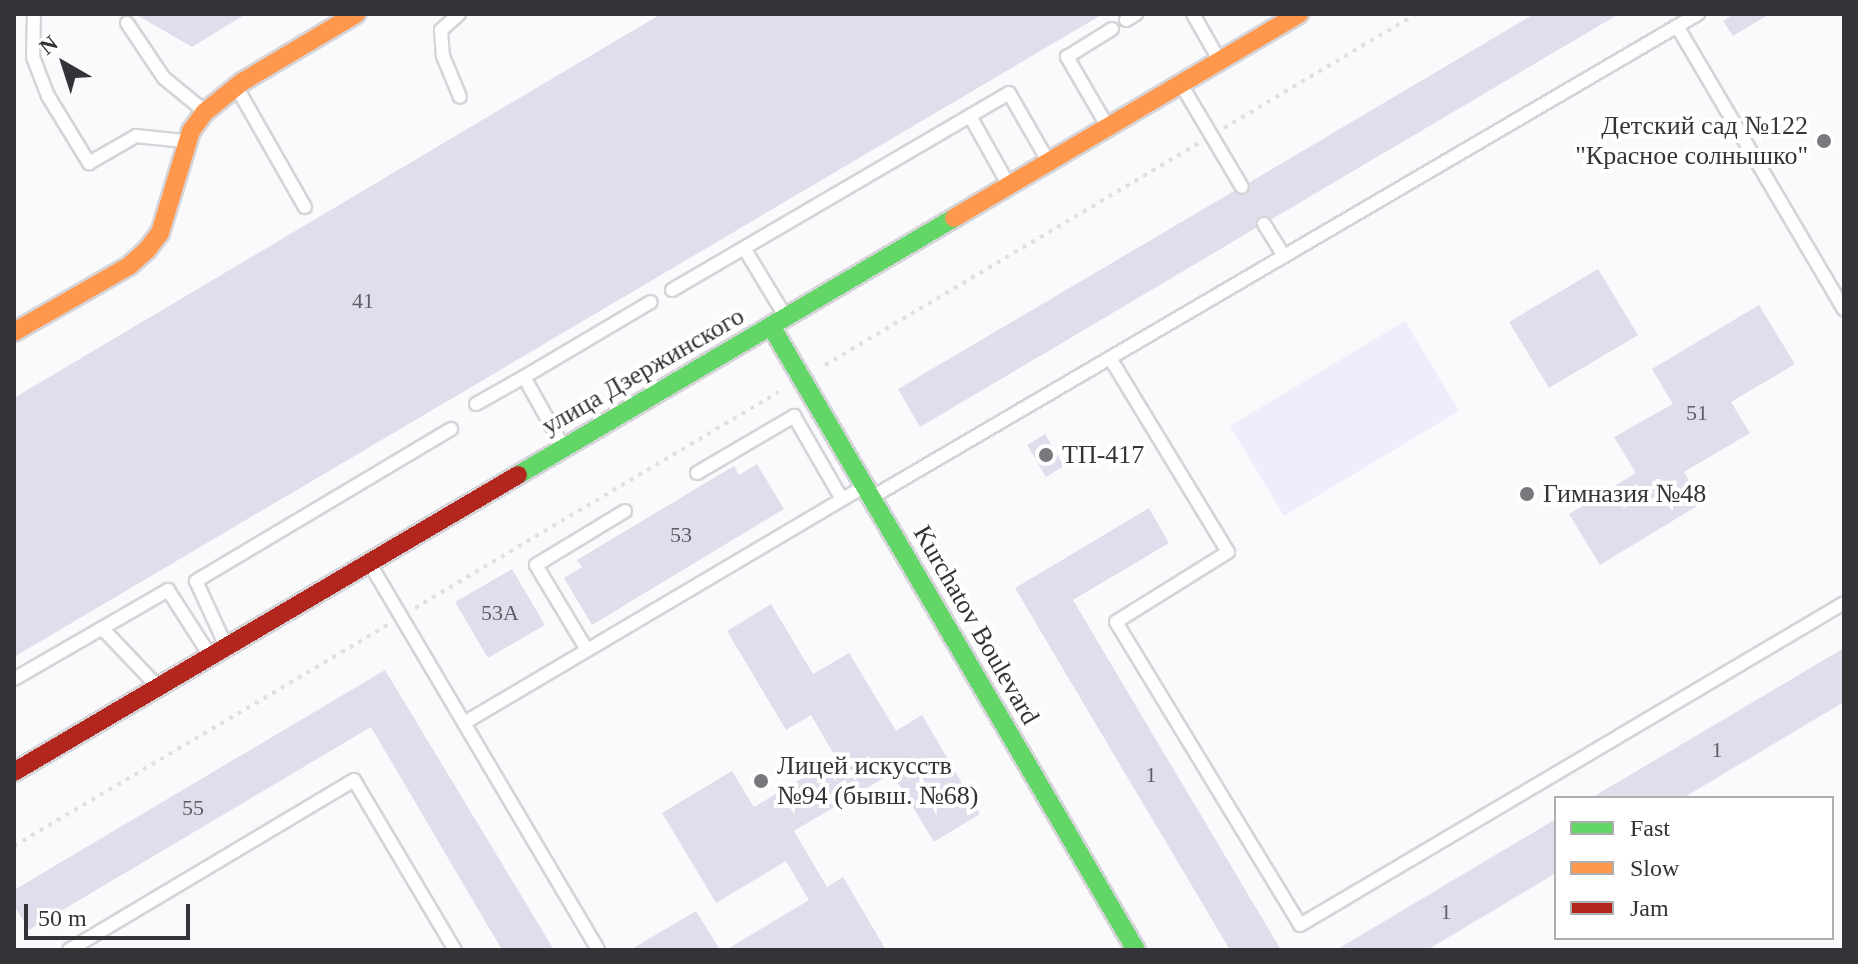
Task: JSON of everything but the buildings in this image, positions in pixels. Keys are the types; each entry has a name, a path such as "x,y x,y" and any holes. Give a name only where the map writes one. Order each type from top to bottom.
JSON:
{"main road":[{"path":"14,332 129,266 147,250 160,233 188,141 205,112 236,87 356,14"},
{"name":"улица Дзержинского","path":"14,772 1299,14"},
{"name":"Kurchatov Boulevard","path":"778,321 802,379 1136,950"}],"lane":[{"path":"34,14 33,57 48,96 89,163 136,136 188,141"},
{"path":"459,14 441,30 443,56 460,97"},
{"path":"1193,14 1220,61"},
{"path":"464,723 842,499 868,492 1110,358 1698,14"},
{"path":"127,23 164,78 205,112"},
{"path":"1677,26 1844,310"},
{"path":"1108,127 1067,57 1112,29"},
{"path":"1180,84 1242,187"},
{"path":"236,87 305,207"},
{"path":"672,290 1009,93 1048,162"},
{"path":"970,116 1009,185"},
{"path":"1264,224 1284,256"},
{"path":"744,248 778,321"},
{"path":"476,404 651,302"},
{"path":"1110,358 1228,552 1116,622 1300,925 1844,603"},
{"path":"524,377 564,448"},
{"path":"697,473 794,416 842,499"},
{"path":"218,652 196,581 451,429"},
{"path":"587,650 536,565 625,511"},
{"path":"369,563 598,950"},
{"path":"14,679 168,590 218,652"},
{"path":"102,628 158,687"},
{"path":"69,950 354,780 455,950"}],"path":[{"path":"14,846 1416,14"}],"shaded area":[{"path":"1405,321 1459,411 1284,516 1230,426"}],"traffic: fast":[{"path":"518,475 954,218"},
{"path":"771,326 1136,950"}],"traffic: slow":[{"path":"14,332 129,266 147,250 160,233 191,131 205,112 242,82 356,14"},
{"path":"954,218 1299,14"}],"traffic: jam":[{"path":"14,772 518,475"}],"place":[{"name":"Детский сад №122 \"Красное солнышко\"","path":"1824,141"},
{"name":"ТП-417","path":"1046,455"},
{"name":"Гимназия №48","path":"1527,494"},
{"name":"Лицей искусств №94 (бывш. №68)","path":"761,781"}]}
